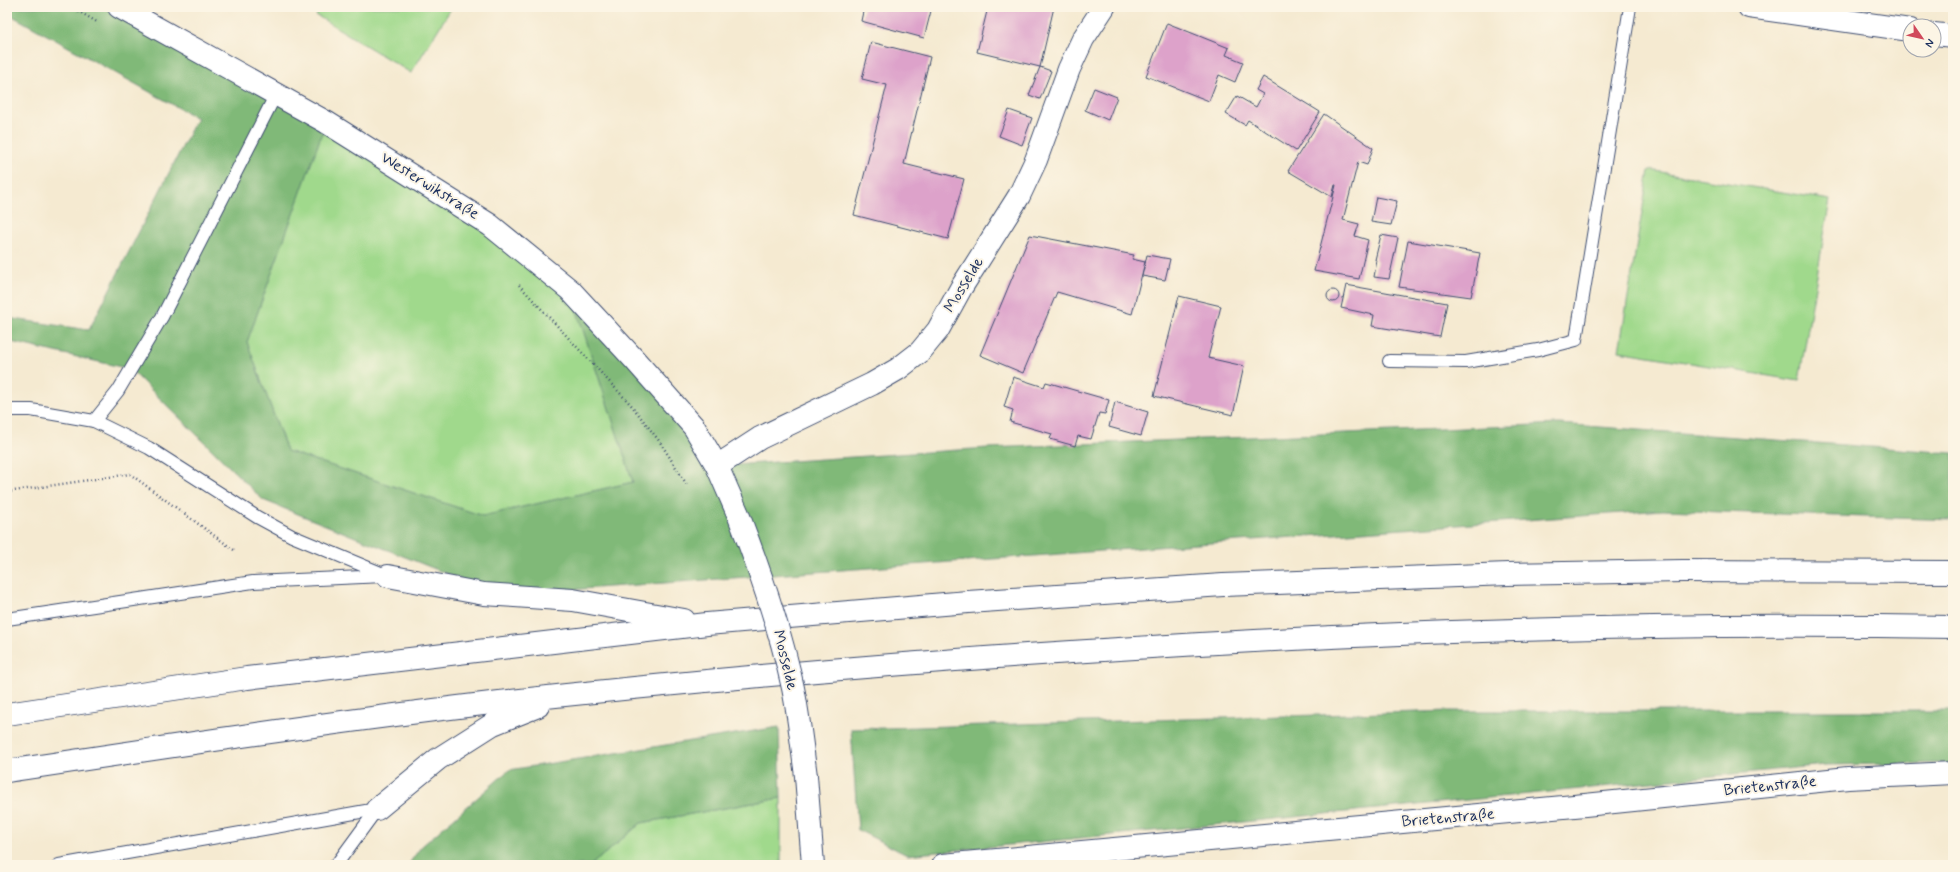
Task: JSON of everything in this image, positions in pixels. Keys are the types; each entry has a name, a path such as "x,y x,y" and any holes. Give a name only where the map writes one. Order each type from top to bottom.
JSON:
{"main road":[{"name":"Westerwikstraße","path":"119,7 276,94 378,153 490,225 570,290 694,427"},
{"name":"Mosselde","path":"717,466 760,438 872,384 898,369 920,352 938,330 1019,196 1036,160 1069,69 1083,40 1104,7"},
{"path":"1750,7 1902,29"},
{"path":"1942,35 1953,36"},
{"name":"Mosselde","path":"694,427 717,466 738,514 761,575 784,652 793,688 806,776 813,865"},
{"path":"7,714 247,678 706,624 885,608 1231,585 1508,574 1682,571 1953,572"},
{"path":"388,576 484,594 573,600 706,624"},
{"path":"7,771 250,734 486,704 920,661 1232,642 1395,634 1672,626 1953,627"},
{"path":"377,809 438,759 493,724 561,696"},
{"name":"Brietenstraße","path":"943,865 1577,806 1848,778 1953,773"}],"lane":[{"path":"1389,361 1466,362 1538,350 1576,340 1630,7"},
{"path":"94,421 118,391 162,317 276,94"},
{"path":"7,410 31,410 94,421 149,448 256,517 292,536 388,576"},
{"path":"7,619 253,582 388,576"},
{"path":"59,865 377,809"},
{"path":"336,865 377,809"}],"path":[{"path":"71,7 98,22"},
{"path":"516,283 632,406 660,442 687,485"},
{"path":"7,492 130,474 234,550"}],"green space":[{"path":"7,7 119,7 326,122 247,342 287,451 483,516 633,482 570,290 717,466 988,448 1559,424 1953,453 1953,520 1663,510 500,595 263,500 130,369 7,341 7,318 89,330 197,118 7,13"},
{"path":"321,7 452,7 411,73 316,15"},
{"path":"326,122 570,290 633,482 483,516 287,451 247,342"},
{"path":"1649,170 1830,200 1799,381 1619,351"},
{"path":"1451,711 1953,711 1953,763 1825,765 907,855 858,830 851,729"},
{"path":"779,727 781,798 641,823 591,865 408,865 421,847 509,770"},
{"path":"781,798 781,865 591,865 641,823"}],"building":[{"path":"864,7 932,7 924,38 861,21"},
{"path":"988,7 1054,7 1040,67 977,52"},
{"path":"1167,23 1229,48 1226,55 1243,62 1235,82 1219,75 1209,101 1146,76"},
{"path":"871,42 930,57 904,164 964,179 948,239 854,215 887,85 862,79"},
{"path":"1040,67 1051,71 1040,99 1029,95"},
{"path":"1263,77 1320,112 1296,151 1248,120 1245,125 1226,114 1237,96 1256,107 1263,94 1256,90"},
{"path":"1094,88 1117,97 1108,120 1085,110"},
{"path":"1009,110 1032,118 1022,145 999,136"},
{"path":"1324,114 1373,148 1367,165 1358,162 1343,220 1359,224 1355,236 1368,240 1359,279 1314,271 1336,185 1332,197 1288,171"},
{"path":"1376,197 1397,201 1391,225 1371,222"},
{"path":"1030,235 1134,255 1132,259 1145,262 1132,314 1057,292 1023,373 980,355"},
{"path":"1381,235 1398,238 1389,279 1374,277 1377,260 1375,260"},
{"path":"1408,241 1480,253 1471,297 1399,287"},
{"path":"1147,255 1170,259 1165,280 1142,276"},
{"path":"1346,285 1447,303 1440,337 1372,326 1374,315 1341,308"},
{"path":"1335,290 1338,291 1338,301 1331,302 1328,301 1327,294 1328,291"},
{"path":"1179,296 1221,306 1208,358 1244,366 1233,415 1154,396"},
{"path":"1013,377 1044,387 1046,382 1109,400 1105,414 1099,413 1091,439 1078,436 1075,446 1050,439 1052,434 1010,422 1013,410 1004,407"},
{"path":"1115,402 1148,412 1141,436 1109,427"}]}
